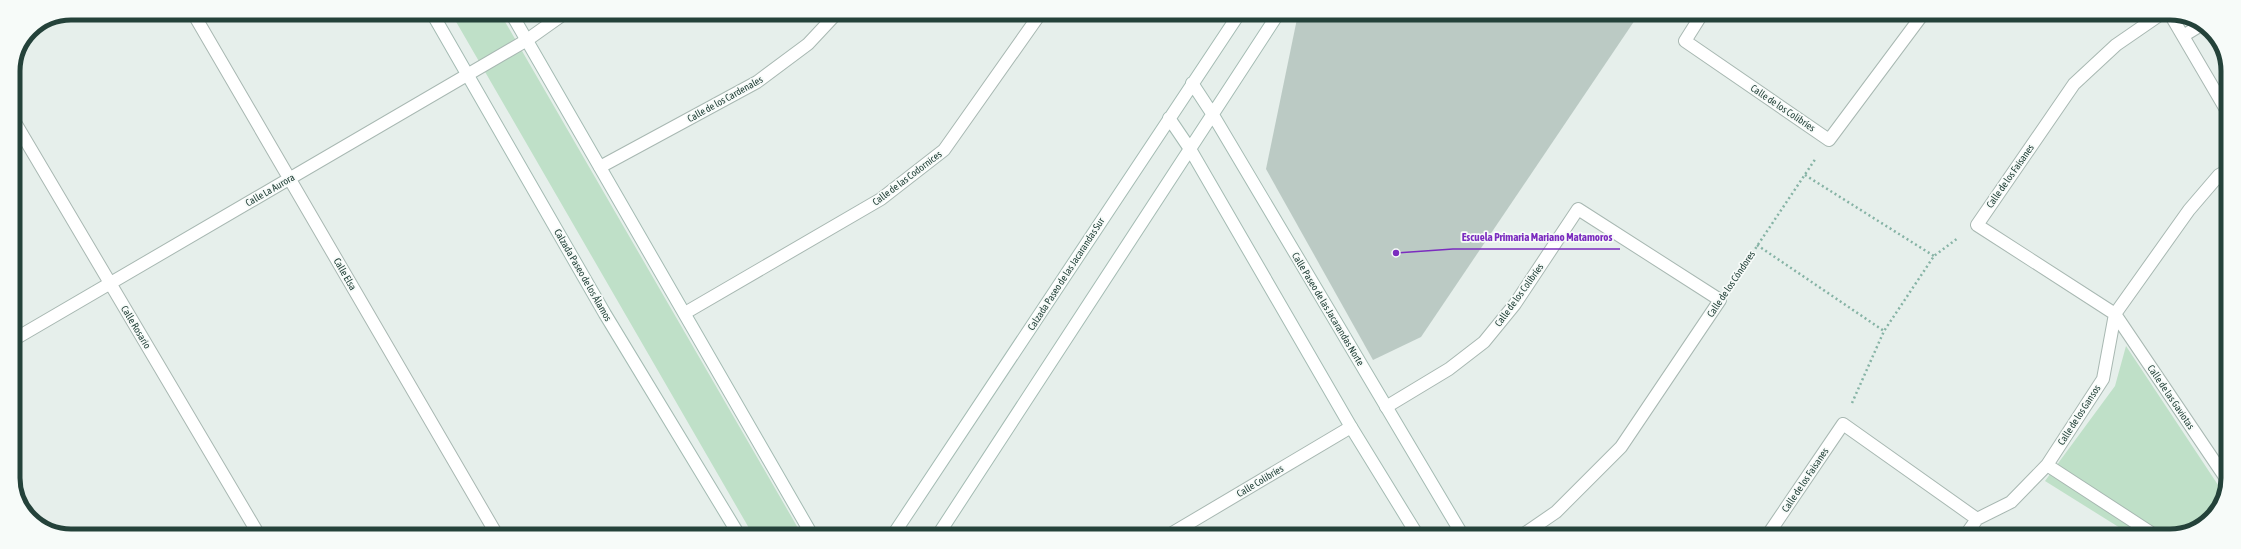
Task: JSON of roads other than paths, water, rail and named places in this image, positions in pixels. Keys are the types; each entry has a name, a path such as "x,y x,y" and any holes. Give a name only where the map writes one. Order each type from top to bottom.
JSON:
{"street":[{"name":"Calle Elsa","path":"197,20 493,529"},
{"name":"Calzada Paseo de los Álamos","path":"436,20 605,314 734,529"},
{"path":"515,20 809,529"},
{"name":"Calle La Aurora","path":"20,336 467,76 527,40 555,20"},
{"name":"Calle de los Cardenales","path":"600,167 757,82 808,44 830,20"},
{"name":"Calle de las Codornices","path":"685,313 881,199 944,150 1036,20"},
{"name":"Calzada Paseo de las Jacarandas Sur","path":"897,529 1235,20"},
{"path":"942,529 1274,20"},
{"name":"Calle de los Colibríes","path":"1698,20 1685,41 1829,140 1919,20"},
{"name":"Calle de los Faisanes","path":"2116,314 1977,225 2074,84 2116,45 2153,20"},
{"path":"2174,20 2221,102"},
{"path":"2183,36 2197,28"},
{"name":"Calle Paseo de las Jacarandas Norte","path":"1192,83 1213,115 1459,529"},
{"path":"1169,118 1190,149 1351,427 1414,529"},
{"name":"Calle Rosario","path":"20,131 256,529"},
{"name":"Calle de los Gansos","path":"1970,529 1977,519 2011,502 2047,465 2102,379 2116,314 2189,210 2221,174"},
{"name":"Calle de los Colibríes","path":"1386,407 1450,369 1484,342 1515,304 1578,209 1720,300"},
{"name":"Calle de los Cóndores","path":"1531,529 1556,512 1621,447 1720,300"},
{"name":"Calle de las Gaviotas","path":"2116,314 2221,471"},
{"name":"Calle de los Faisanes","path":"1772,529 1842,424 1977,519"},
{"name":"Calle Colibríes","path":"1179,529 1351,427"},
{"path":"2047,465 2145,529"}],"place":[{"name":"Escuela Primaria Mariano Matamoros","path":"1396,253"}]}
